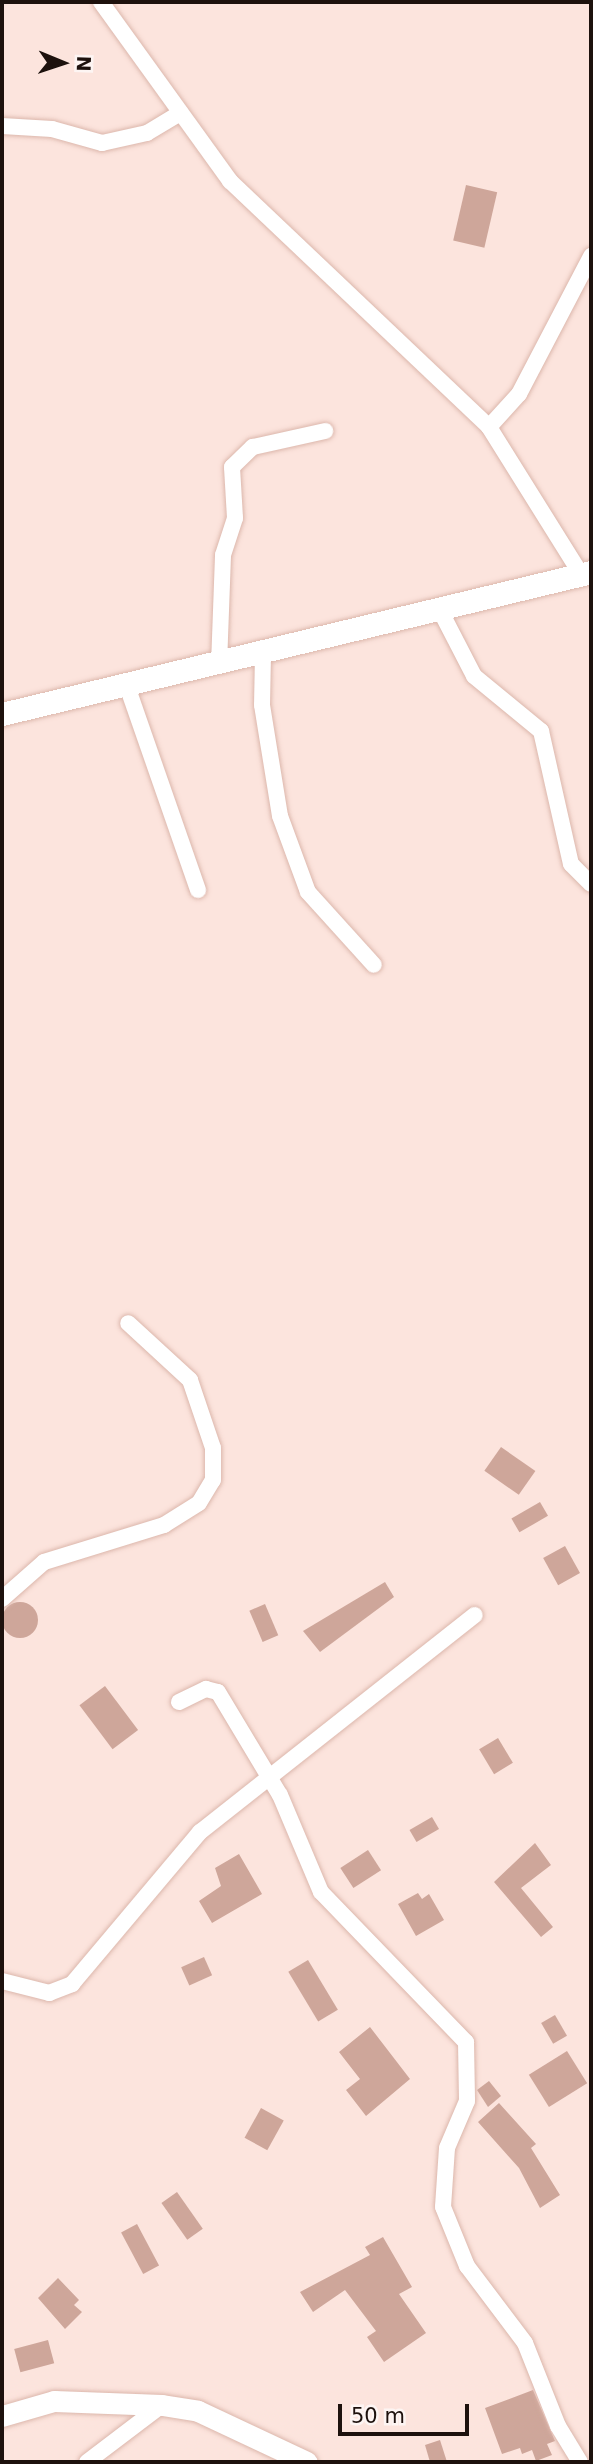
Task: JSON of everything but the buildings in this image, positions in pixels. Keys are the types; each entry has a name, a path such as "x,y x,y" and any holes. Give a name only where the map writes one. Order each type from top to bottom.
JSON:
{"main road":[{"path":"2,714 263,654 586,573"}],"street":[{"path":"101,2 180,113 275,227 489,427 586,573"},
{"path":"2,126 52,129 102,142 147,133 180,113"},
{"path":"489,427 519,394 591,256"},
{"path":"219,664 223,555 234,518 232,467 253,447 325,431"},
{"path":"440,610 474,676 541,731 571,864 591,884"},
{"path":"263,654 262,705 280,816 309,892 374,965"},
{"path":"127,686 198,890"},
{"path":"2,1599 44,1562 164,1524 199,1503 213,1480 214,1448 190,1380 128,1323"},
{"path":"2,1981 49,1993 72,1984 200,1832 268,1775 475,1615"},
{"path":"179,1702 206,1689 218,1692 268,1775 321,1892 466,2042 467,2101 454,2120 443,2176 449,2229 467,2266 525,2343 558,2426 580,2462"},
{"path":"2,2416 54,2401 162,2405 198,2411 307,2462"},
{"path":"88,2462 162,2405"}]}
